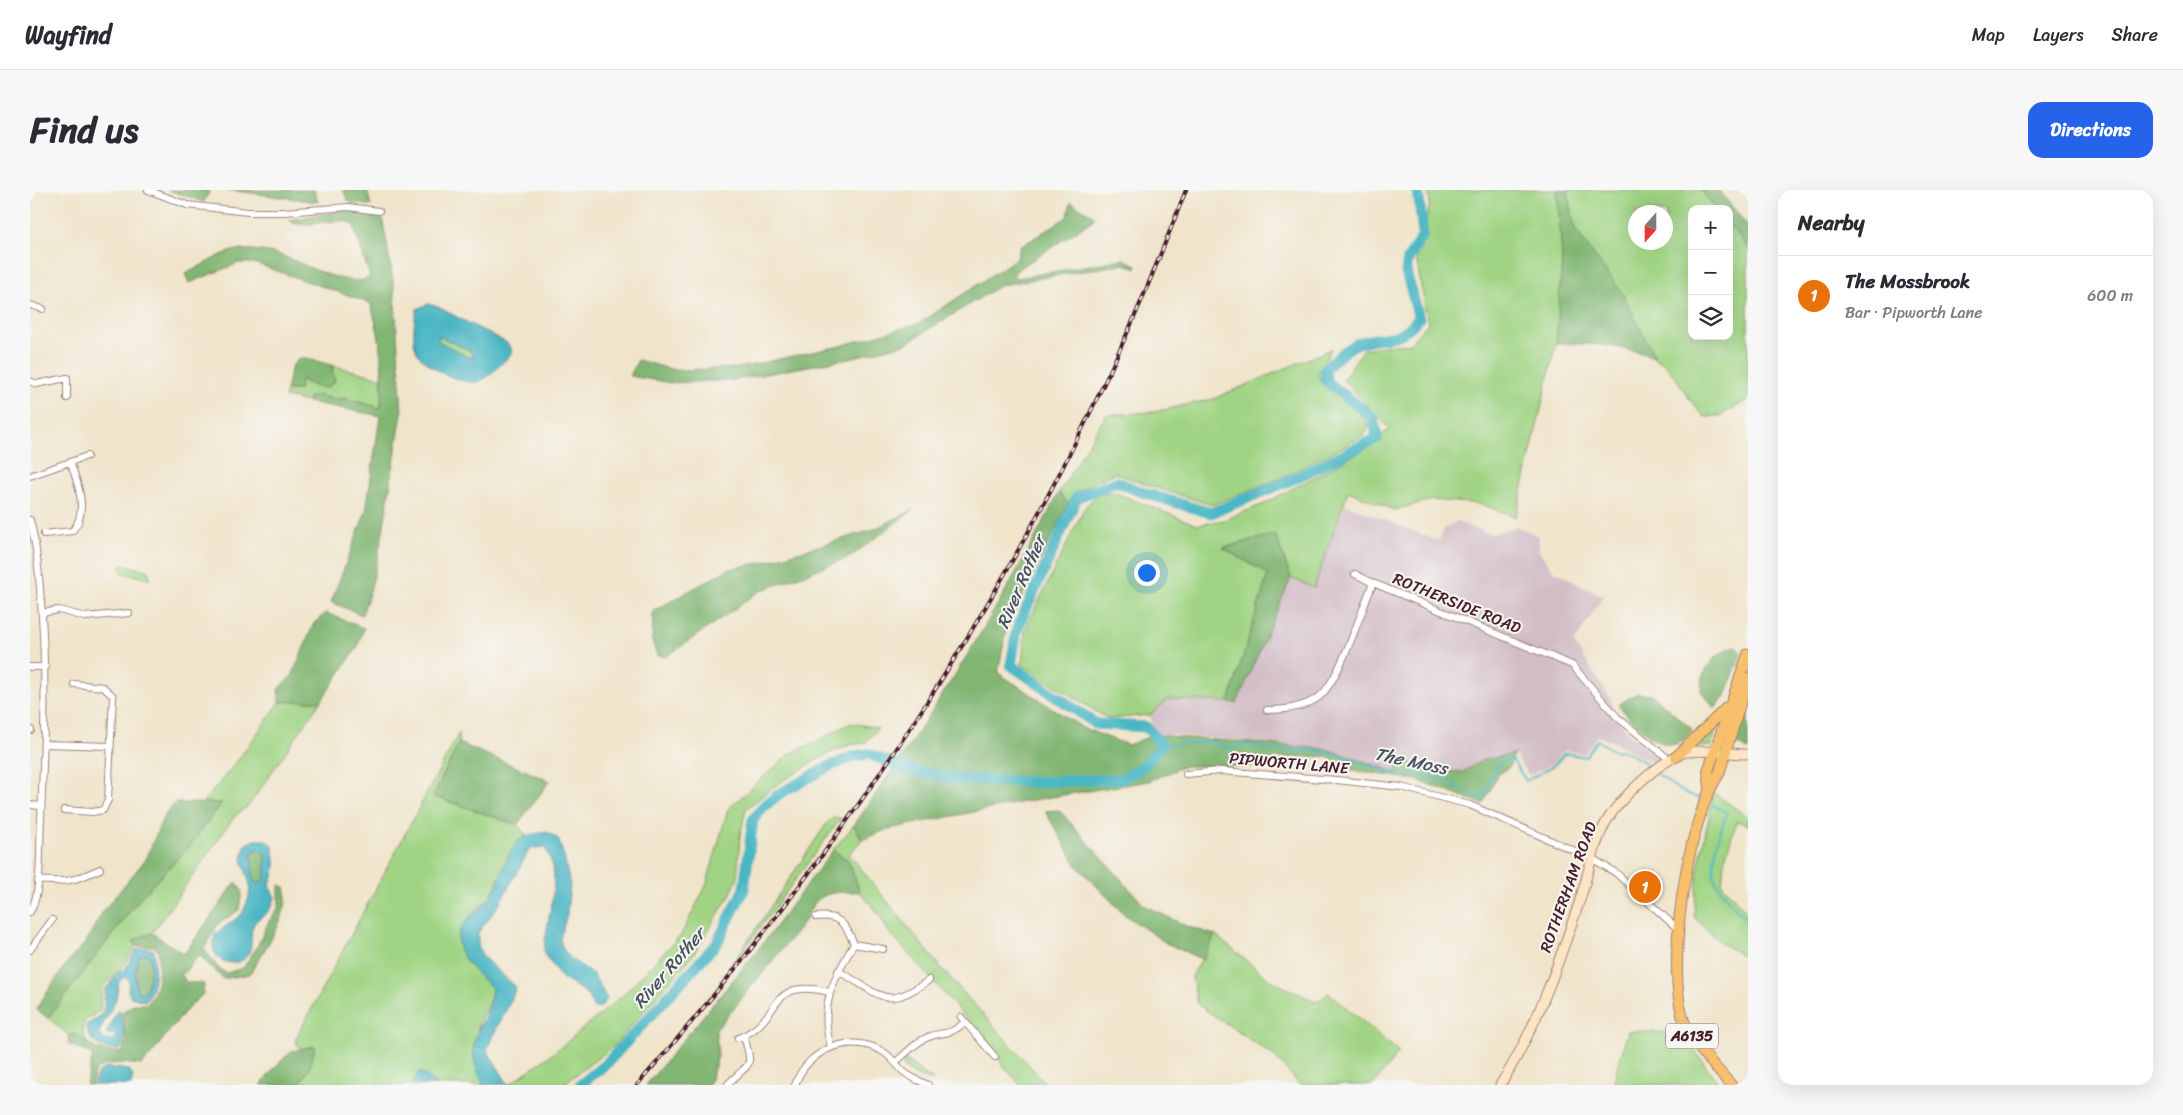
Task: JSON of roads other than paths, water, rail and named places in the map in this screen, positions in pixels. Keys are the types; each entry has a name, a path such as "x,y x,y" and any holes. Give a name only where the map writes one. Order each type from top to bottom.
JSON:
{"main road":[{"name":"A6135","path":"1710,787 1708,771 1748,654"},
{"name":"A6135","path":"1731,1085 1694,1041 1684,1020 1680,997 1679,930 1687,867 1714,768 1719,759 1726,753 1748,678"},
{"path":"1673,759 1730,704"},
{"name":"A6135","path":"1714,753 1722,746 1735,718"},
{"name":"ROTHERHAM ROAD","path":"1500,1085 1516,1057 1538,1010 1570,927 1604,826 1615,809 1628,795 1673,759 1688,752 1748,754"}],"street":[{"path":"148,190 187,205 248,212 284,212 348,207 379,211"},
{"path":"33,296 31,305 43,309"},
{"path":"30,382 36,384 68,378 67,398"},
{"path":"30,476 87,456"},
{"path":"44,534 72,531 80,521 80,495 70,462"},
{"path":"30,520 38,558 46,667 45,744 38,880 34,906 30,912"},
{"path":"1355,574 1372,583"},
{"name":"ROTHERSIDE ROAD","path":"1267,710 1298,707 1324,692 1334,677 1372,583 1572,665 1617,717 1673,759"},
{"path":"42,613 59,610 85,617 129,613"},
{"path":"30,667 46,667"},
{"path":"64,810 93,812 103,810 106,805 113,696 103,687 74,684"},
{"path":"45,744 110,746"},
{"name":"PIPWORTH LANE","path":"1186,774 1221,772 1401,787 1470,805 1593,859 1616,872 1679,930"},
{"path":"30,805 41,806"},
{"path":"38,880 62,883 79,879 100,869"},
{"path":"816,917 832,917 842,921 854,944"},
{"path":"30,950 52,920"},
{"path":"854,944 883,949"},
{"path":"831,1047 825,1016 830,992 838,971 854,944"},
{"path":"838,971 876,995 886,998 908,995 929,980"},
{"path":"728,1084 747,1068 750,1062 741,1037 759,1025 787,992 806,988 830,992"},
{"path":"896,1062 927,1037 951,1033 963,1020 995,1057"},
{"path":"796,1085 806,1065 815,1056 831,1047 846,1044 864,1044 880,1050 896,1062 917,1083 928,1085"}],"water":[{"path":"428,304 436,306 507,343 512,353 493,372 480,381 465,381 447,375 430,365 416,350 414,332 417,309","holes":["439,336 471,351 473,357 470,358 438,341"]},
{"path":"547,832 558,839 564,856 570,885 567,914 560,939 563,949 571,959 593,974 607,999 601,1007 594,1008 586,993 562,978 544,954 554,885 553,872 550,859 544,847 530,849 498,906 478,933 478,945 483,957 516,987 487,1050 508,1084 484,1085 476,1068 473,1055 474,1043 490,1002 492,988 462,955 458,942 459,934 465,922 491,896 515,844 526,836"},
{"path":"254,840 264,840 272,844 275,866 269,886 275,897 267,913 255,922 253,926 250,949 247,956 240,961 230,963 218,957 214,951 213,942 215,934 242,914 249,897 250,885 242,859 245,845","holes":["254,850 259,850 266,854 266,876 260,884 254,882 251,856"]},
{"path":"146,948 154,950 155,963 152,990 145,1001 131,997 128,991 129,980 125,977 119,981 116,999 99,1032 104,1040 115,1040 116,1035 106,1034 117,1011 120,1010 124,1042 119,1050 102,1046 93,1041 86,1025 100,1016 104,1008 105,990 118,973 125,969 136,950","holes":["149,955 151,964 150,978 146,991 141,993 136,991 135,973 139,956"]},
{"path":"109,1067 129,1070 133,1076 131,1085 94,1085 98,1073"},
{"path":"419,1071 438,1085 412,1085"}],"waterway":[{"name":"River Rother","path":"580,1085 607,1063 717,943 744,889 753,820 763,807 779,794 830,766 855,756 868,754 916,772 959,779 1035,782 1122,779 1146,764 1162,745 1146,727 1096,724 1011,665 1017,629 1077,497 1117,482 1144,493 1211,513 1291,480 1377,438 1373,417 1326,381 1325,369 1352,346 1366,341 1396,336 1403,333 1419,318 1406,272 1408,259 1423,235 1418,190"},
{"name":"The Moss","path":"1162,745 1211,742 1230,748 1244,744 1269,750 1326,752 1400,775 1431,777 1451,782 1464,792 1482,798 1498,762 1512,759 1526,781 1554,765 1565,753 1585,757 1597,740 1614,751 1622,750 1643,761 1652,769"},
{"name":"The Moss","path":"1656,773 1679,790 1703,800"},
{"name":"The Moss","path":"1710,803 1727,813 1715,857 1714,875 1716,882 1726,898 1748,921"}],"railway":[{"path":"637,1085 710,1000 781,911 848,819 912,725 973,628 1030,529 1082,429 1130,327 1186,190"}],"place":[{"name":"The Mossbrook","path":"1645,887"}]}
